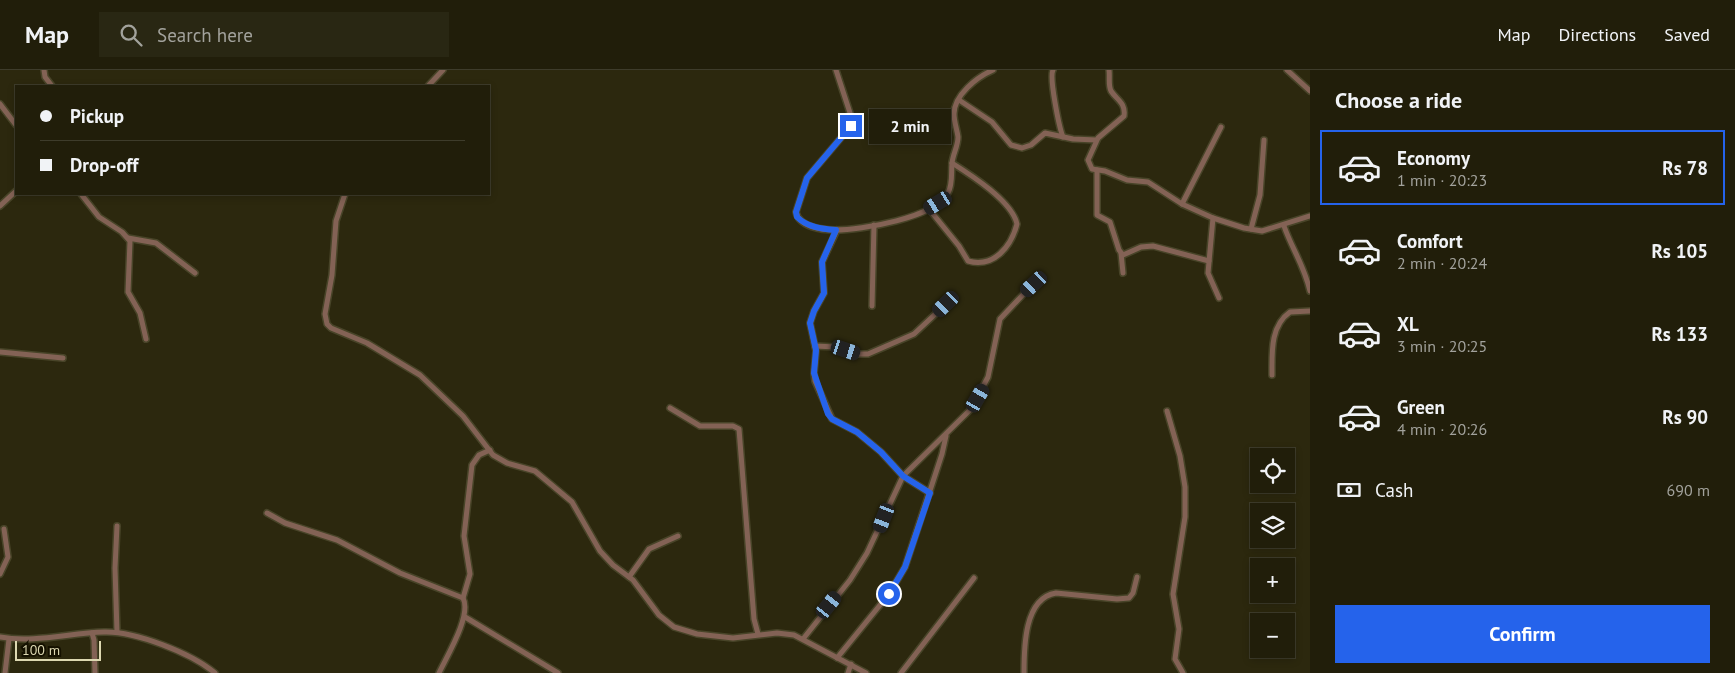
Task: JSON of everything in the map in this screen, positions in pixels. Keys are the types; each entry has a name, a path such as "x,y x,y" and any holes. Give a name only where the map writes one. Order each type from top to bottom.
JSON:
{"street":[{"path":"44,70 45,77 51,85"},
{"path":"429,85 443,70"},
{"path":"836,70 852,119 851,126 807,178 796,212 797,217 806,224 836,230 874,225 929,209 945,199 950,191 952,163 958,135 954,111 959,100 974,83 993,70"},
{"path":"1053,70 1051,79 1056,95 1058,123 1063,137"},
{"path":"1109,70 1110,89 1123,105 1124,116 1096,140 1088,160 1090,166 1127,180 1148,182 1182,204 1213,218 1251,229 1262,231 1284,226 1310,216"},
{"path":"1287,70 1310,91"},
{"path":"959,100 992,122 1011,145 1022,148 1031,145 1045,133 1063,137 1096,140"},
{"path":"0,104 15,124"},
{"path":"1182,204 1221,127"},
{"path":"1251,229 1260,195 1264,140"},
{"path":"929,209 959,246 968,261 976,263 999,256 1010,240 1017,224 1010,211 990,190 952,163"},
{"path":"1097,170 1097,215 1110,222 1121,253 1123,273"},
{"path":"0,206 15,192"},
{"path":"82,195 99,217 128,238 156,243 195,273"},
{"path":"345,195 336,222 332,275 325,314 327,324 344,335 367,343 399,360 420,375 463,416 498,459 535,471 572,502 600,551 641,589 659,615 674,627 697,634 733,638 758,634 785,634 804,639 866,673"},
{"path":"1213,218 1208,273 1219,298"},
{"path":"872,306 874,225"},
{"path":"1284,226 1288,238 1304,268 1310,291"},
{"path":"836,230 822,262 824,293 811,318 815,346 814,373 828,414 832,419 857,432 881,452 903,476 930,493"},
{"path":"128,238 131,247 128,292 140,313 146,340"},
{"path":"1121,253 1126,254 1141,247 1153,246 1209,261"},
{"path":"804,639 850,580 867,553 903,476 914,463 946,435 971,409 984,386 1000,319 1034,284"},
{"path":"815,346 836,347 856,354 868,354 914,334 946,304"},
{"path":"1272,375 1272,351 1279,325 1290,312 1310,311"},
{"path":"0,352 63,358"},
{"path":"670,408 700,426 733,426 739,429 754,619 758,634"},
{"path":"1168,411 1180,456 1185,487 1185,517 1173,594 1179,629 1175,659 1184,673"},
{"path":"837,658 898,581 915,541 946,435"},
{"path":"463,598 470,574 464,536 472,466 479,455 490,450"},
{"path":"267,513 285,523 337,540 400,573 463,598 466,604 465,616 438,673"},
{"path":"117,632 115,568 118,526"},
{"path":"0,574 8,557 4,529"},
{"path":"629,577 649,549 678,536"},
{"path":"1024,673 1024,655 1030,622 1040,600 1047,594 1056,593 1117,599 1129,598 1133,593 1137,577"},
{"path":"901,673 931,631 974,578"},
{"path":"465,616 558,673"},
{"path":"0,637 31,640 117,632 172,650 216,673"},
{"path":"92,633 94,640 94,673"},
{"path":"5,673 9,639"},
{"path":"848,673 851,664"}],"route":[{"path":"851,126 838,144 814,167 799,196 796,212 799,220 806,224 836,230 822,262 824,293 810,323 816,350 814,373 828,414 832,419 857,432 881,452 903,476 930,493 905,567 889,594"}]}
